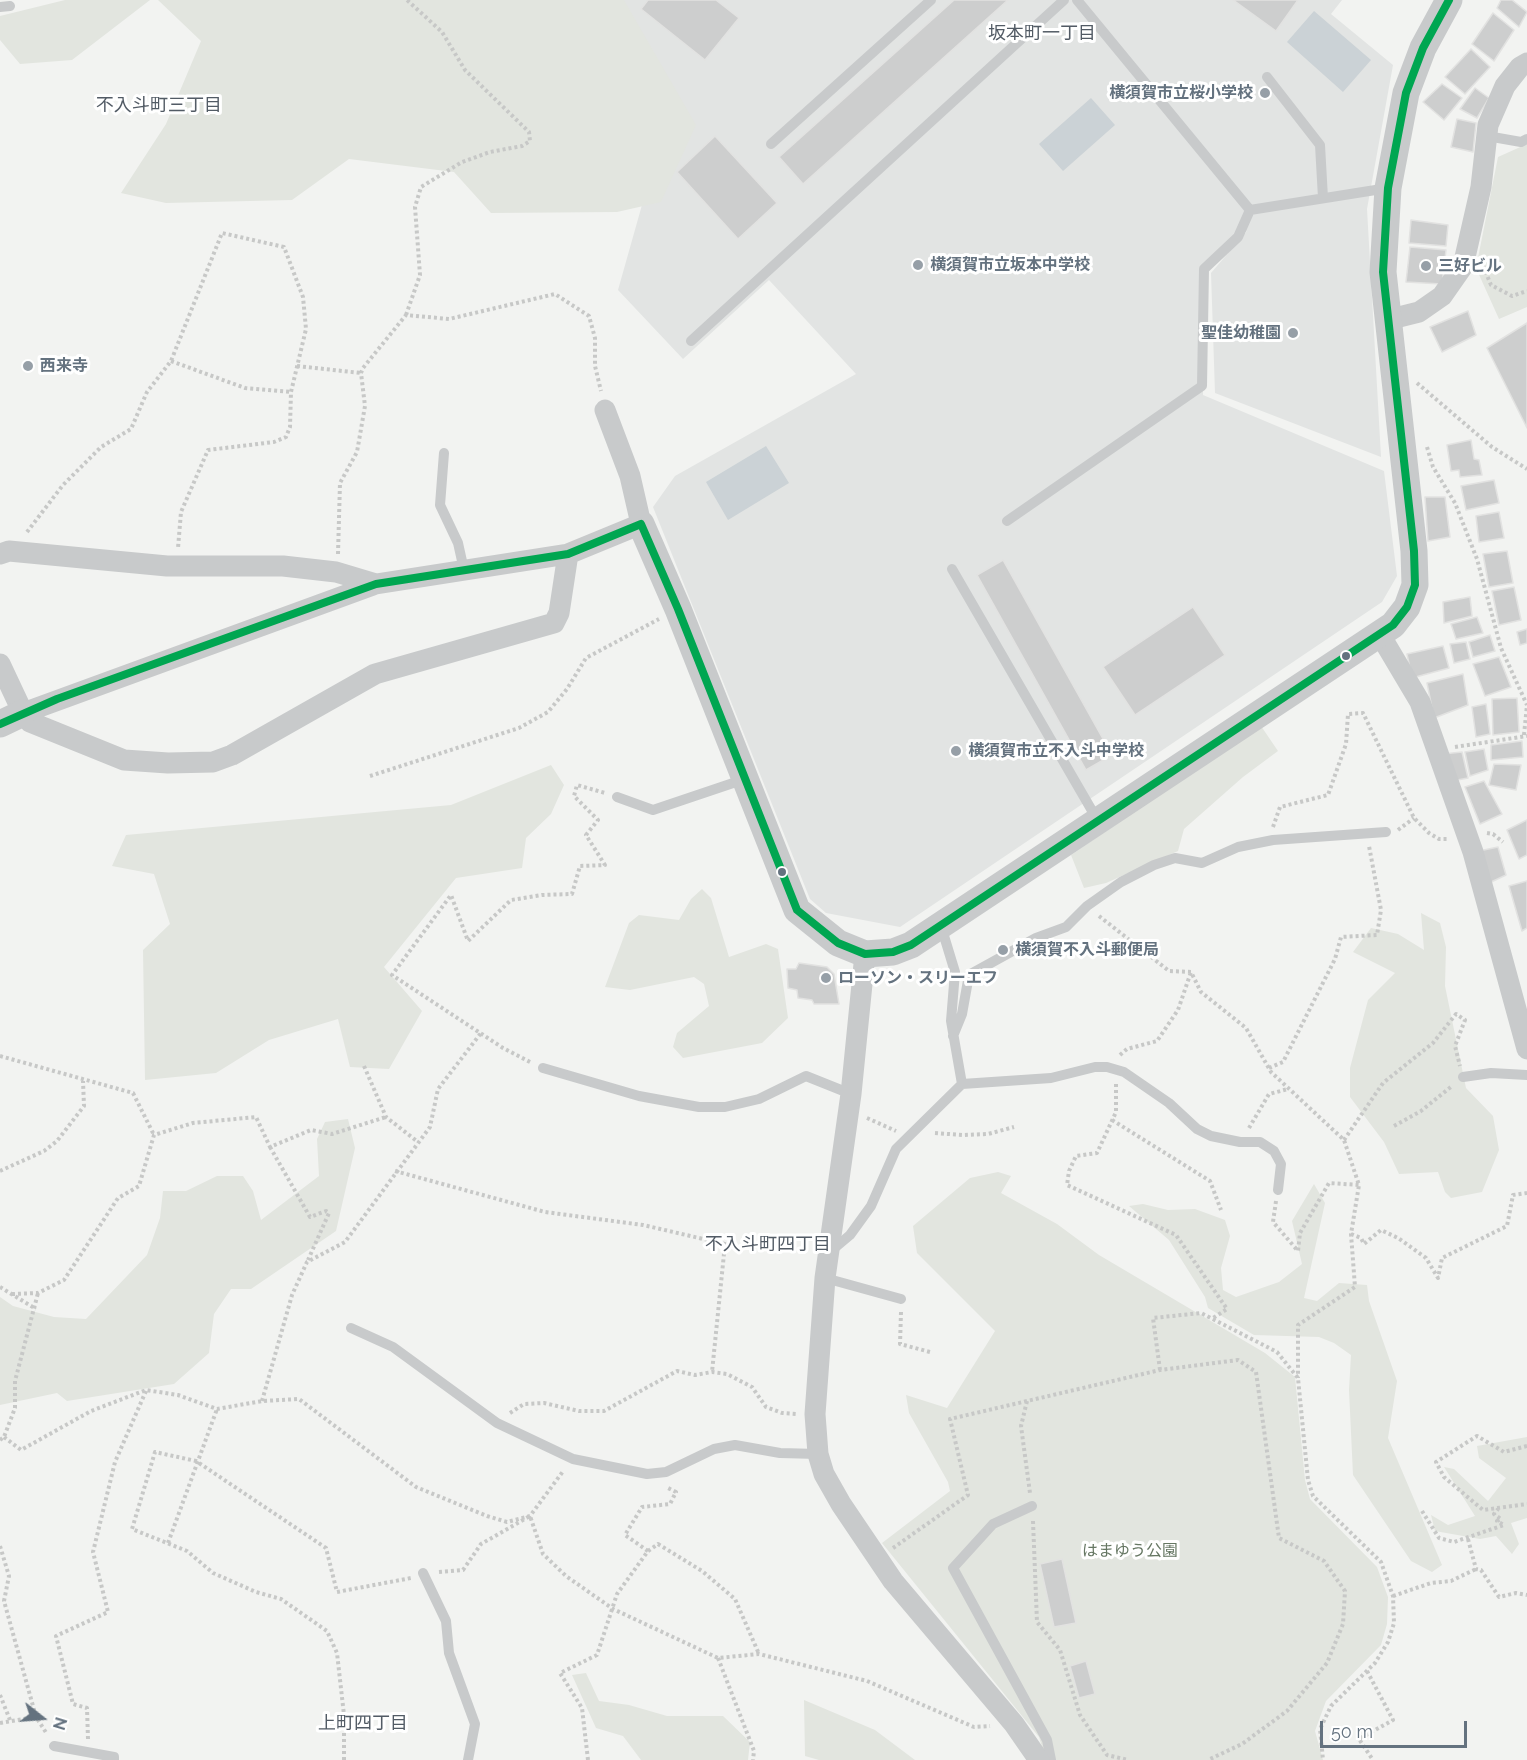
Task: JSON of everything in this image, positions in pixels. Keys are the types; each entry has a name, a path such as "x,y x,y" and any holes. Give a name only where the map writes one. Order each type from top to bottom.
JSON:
{"street":[{"path":"605,410 630,476 642,524 797,910 838,943 865,954 893,952 911,945 1393,625 1407,607 1415,585 1383,272 1388,188 1406,93 1423,48 1449,0"},
{"path":"1387,321 1419,312 1442,296 1463,266 1481,188 1488,125 1505,86 1525,68"},
{"path":"11,718 376,584 568,554 642,524"},
{"path":"0,554 9,551 177,567 283,566 336,572 376,584"},
{"path":"11,718 30,722 124,760 168,763 213,762 232,755 375,674 554,624 559,613 568,554"},
{"path":"1378,633 1420,702 1469,839 1527,1049"},
{"path":"0,664 11,718"},
{"path":"865,954 851,1094 825,1278 815,1414 818,1454 824,1474 841,1504 893,1581 1014,1724 1040,1760"}],"lane":[{"path":"771,144 931,0"},
{"path":"691,341 1064,0"},
{"path":"1077,0 1250,210"},
{"path":"1267,77 1320,145 1323,198"},
{"path":"1487,136 1521,142 1527,139"},
{"path":"1250,210 1388,188"},
{"path":"1007,521 1202,386 1204,269 1238,237 1250,210"},
{"path":"444,453 440,505 458,543 464,570"},
{"path":"952,569 1098,822"},
{"path":"617,797 653,810 746,779"},
{"path":"953,1036 962,1014 969,975 1036,938 1066,927 1087,906 1121,882 1175,858 1202,862 1238,847 1273,840 1386,832"},
{"path":"941,925 955,972 951,1021 962,1084"},
{"path":"828,1254 850,1235 871,1206 896,1149 962,1084 1052,1078 1107,1067 1124,1072 1169,1103 1197,1129 1211,1136 1240,1142 1260,1142 1275,1151 1281,1164 1278,1190"},
{"path":"543,1068 639,1096 699,1107 725,1107 759,1098 806,1076 851,1094"},
{"path":"1463,1077 1491,1073 1527,1075"},
{"path":"825,1278 901,1299"},
{"path":"351,1328 393,1347 497,1423 573,1459 638,1473 666,1472 714,1449 735,1445 780,1453 818,1454"},
{"path":"1032,1506 993,1524 953,1568 1047,1740 1051,1760"},
{"path":"423,1573 446,1621 449,1653 475,1724 468,1760"},
{"path":"54,1746 114,1757 114,1760"}],"path":[{"path":"336,572 340,530 340,483 357,452 364,406 361,374 363,368 406,315 420,275 415,207 421,187 462,162 490,152 522,146 530,141 529,132 465,70 442,32 407,0"},
{"path":"22,553 24,537 63,485 101,447 131,429 147,392 171,361 222,233 285,247 303,297 306,329 291,392 290,427 286,437 274,442 208,450 181,512 177,567"},
{"path":"1474,261 1484,267 1491,285 1512,296 1527,291"},
{"path":"406,315 449,319 555,294 589,316 595,338 595,366 605,410"},
{"path":"171,361 245,388 291,392"},
{"path":"297,366 361,374"},
{"path":"1413,381 1492,447 1527,469"},
{"path":"1419,384 1421,394"},
{"path":"1426,437 1433,467 1455,503 1477,559 1501,648 1527,705 1525,735 1436,750"},
{"path":"370,776 519,728 548,712 567,690 586,658 678,609"},
{"path":"1264,829 1273,827 1280,807 1328,795 1346,744 1348,714 1363,713 1414,818 1439,838 1469,839"},
{"path":"543,1068 503,1048 392,975 451,895 468,941 511,900 542,895 572,894 580,866 605,865 586,836 598,820 574,796 577,785 617,797"},
{"path":"1269,1068 1283,1062 1335,959 1341,937 1377,934 1381,910 1367,834"},
{"path":"1493,834 1503,842"},
{"path":"1087,906 1169,970 1191,972"},
{"path":"1191,972 1201,992 1246,1028 1269,1068 1344,1140 1359,1185 1351,1234 1355,1287 1298,1325 1298,1378 1308,1480 1313,1496 1381,1563 1393,1596 1394,1623 1388,1642 1367,1671 1331,1706 1320,1729 1323,1760"},
{"path":"1191,972 1178,1010 1157,1041 1127,1048 1107,1067 1114,1077 1118,1091 1116,1112 1097,1154 1076,1156 1069,1171 1067,1185 1176,1234 1227,1309 1212,1319"},
{"path":"1344,1140 1383,1083 1433,1043 1456,1014 1465,1020 1455,1046 1463,1077 1421,1111 1394,1126"},
{"path":"307,1262 345,1242 395,1171 430,1127 438,1089 481,1033"},
{"path":"0,1056 83,1081 133,1093 154,1135 139,1186 118,1197 64,1280 38,1293 12,1294"},
{"path":"364,1066 387,1117 418,1142"},
{"path":"0,1171 44,1151 57,1141 84,1106 83,1081"},
{"path":"1223,1138 1230,1132 1250,1128 1269,1094 1288,1088"},
{"path":"154,1135 193,1124 256,1117 270,1147 310,1217 326,1210 329,1213 292,1295 262,1401"},
{"path":"270,1147 311,1130 332,1134 387,1117"},
{"path":"1112,1120 1210,1181 1221,1210"},
{"path":"395,1171 545,1212 643,1225 725,1245 711,1372"},
{"path":"1278,1190 1273,1222 1298,1251 1300,1233 1329,1183 1359,1185"},
{"path":"1351,1234 1361,1238 1364,1244 1381,1230 1398,1238 1425,1258 1438,1278 1442,1258 1507,1226 1513,1195 1527,1192"},
{"path":"0,1287 36,1309"},
{"path":"38,1293 36,1309 15,1381 15,1408 2,1438 21,1450 91,1411 146,1390 178,1395 217,1409 262,1401 299,1399 416,1487 507,1522 530,1516"},
{"path":"901,1299 900,1344 930,1352"},
{"path":"1160,1370 1153,1318 1202,1313 1277,1352 1298,1378"},
{"path":"878,1558 968,1495 950,1419 1160,1370 1238,1360 1256,1372 1280,1538 1324,1561 1346,1591 1343,1624 1327,1663 1308,1688 1287,1711 1242,1744 1208,1760"},
{"path":"497,1423 524,1404 544,1403 579,1411 604,1411 677,1371 694,1375 711,1372 728,1374 752,1387 766,1407 782,1413 815,1414"},
{"path":"88,1752 87,1708 73,1704 56,1636 108,1612 93,1552 115,1462 146,1390"},
{"path":"1027,1401 1021,1426 1032,1506 1037,1622 1060,1650 1080,1715 1107,1755 1128,1760"},
{"path":"168,1543 196,1461 217,1409"},
{"path":"1527,1446 1504,1452 1477,1436 1436,1462 1444,1477 1483,1510 1527,1504"},
{"path":"344,1760 345,1715 338,1663 327,1631 281,1599 256,1592 213,1573 187,1551 132,1530 155,1452 196,1461 326,1548 338,1592 402,1581 423,1573 463,1570 481,1544 530,1516 573,1459"},
{"path":"638,1473 676,1492 670,1504 642,1507 624,1535 648,1551"},
{"path":"1422,1511 1439,1538 1454,1542 1504,1525 1497,1521 1501,1519 1494,1514 1499,1508"},
{"path":"530,1516 543,1554 566,1576 612,1609 718,1659 759,1654 867,1681 974,1727 1014,1724"},
{"path":"1468,1539 1476,1569"},
{"path":"588,1760 582,1708 560,1674 597,1655 617,1594 648,1551 658,1544 702,1571 735,1599 759,1654"},
{"path":"0,1546 9,1576 4,1601 36,1717 54,1746"},
{"path":"1393,1596 1431,1583 1451,1581 1476,1569 1481,1570 1499,1597 1516,1593 1527,1594"},
{"path":"718,1659 754,1751 753,1760"},
{"path":"1367,1671 1393,1720 1359,1739 1373,1760"},
{"path":"0,1695 10,1720"},
{"path":"0,1723 36,1717"}],"shaded area":[{"path":"591,0 1342,0 1331,14 1393,65 1367,209 1381,457 1215,393 1211,273 1247,231 1218,251 1202,283 1203,395 1384,471 1397,576 1382,602 900,927 826,913 810,899 653,507 675,476 856,374 769,280 683,359 618,290 651,173"},
{"path":"1314,11 1371,60 1343,92 1287,42"},
{"path":"1091,98 1115,125 1063,171 1039,144"},
{"path":"766,446 789,483 728,520 706,482"}],"green space":[{"path":"65,0 150,0 72,60 20,64 0,40 0,16"},
{"path":"158,0 624,0 696,125 661,202 617,212 491,213 454,172 349,159 292,200 166,203 121,193 166,124 201,41"},
{"path":"1527,144 1527,307 1499,319 1476,268 1498,157"},
{"path":"1261,726 1278,751 1243,777 1184,829 1178,851 1106,883 1084,888 1071,855"},
{"path":"551,765 564,785 551,814 526,838 522,868 456,878 384,967 422,1011 389,1069 350,1067 338,1019 269,1040 216,1073 145,1080 143,950 170,924 154,874 112,866 126,835 451,805"},
{"path":"702,889 711,898 729,957 766,944 778,949 788,1018 762,1043 683,1058 673,1047 677,1033 709,1006 704,984 694,977 630,990 605,987 629,923 639,915 679,920 691,899"},
{"path":"1421,913 1440,923 1446,947 1445,986 1466,1088 1493,1116 1499,1150 1482,1192 1451,1198 1445,1192 1438,1172 1399,1174 1384,1142 1350,1097 1350,1068 1368,1000 1395,973 1353,952 1371,928 1398,934 1424,950"},
{"path":"348,1119 355,1148 336,1231 251,1289 231,1289 214,1314 209,1353 174,1384 67,1401 57,1393 0,1405 0,1297 13,1306 54,1317 86,1319 147,1255 160,1218 163,1191 186,1191 217,1176 243,1176 253,1191 261,1220 319,1176 317,1139 325,1122"},
{"name":"はまゆう公園","path":"998,1172 1011,1176 1001,1193 1057,1224 1099,1255 1265,1353 1295,1377 1305,1480 1310,1499 1377,1567 1388,1597 1387,1624 1381,1645 1326,1701 1315,1731 1323,1760 1046,1760 1039,1737 882,1543 950,1491 948,1482 909,1413 906,1395 947,1408 995,1331 917,1253 913,1226 970,1178"},
{"path":"1314,1184 1325,1203 1304,1298 1317,1301 1339,1283 1367,1285 1369,1301 1397,1381 1388,1438 1442,1565 1432,1572 1411,1561 1353,1475 1349,1390 1351,1355 1334,1343 1319,1337 1254,1335 1208,1308 1205,1297 1169,1240 1129,1206 1143,1204 1168,1210 1195,1209 1225,1220 1230,1236 1221,1268 1223,1290 1236,1297 1279,1282 1302,1264 1292,1221"},
{"path":"1527,1437 1527,1518 1511,1523 1519,1544 1512,1554 1496,1536 1480,1539 1435,1531 1431,1515 1448,1525 1475,1516 1444,1467 1454,1469 1488,1501 1506,1478 1479,1458 1477,1446"},
{"path":"586,1673 599,1701 629,1705 667,1716 723,1716 750,1742 748,1760 641,1760 623,1736 596,1728 572,1675"},
{"path":"804,1700 875,1730 915,1760 819,1760 805,1756"}],"building":[{"path":"648,0 716,0 739,18 705,60 641,9"},
{"path":"954,0 1008,0 803,184 779,157"},
{"path":"1233,0 1298,0 1276,31"},
{"path":"1501,0 1512,0 1527,12 1519,27 1497,8"},
{"path":"1493,13 1514,30 1494,61 1472,44"},
{"path":"1471,49 1490,67 1465,94 1445,77"},
{"path":"1442,84 1462,98 1444,120 1423,102"},
{"path":"1475,88 1489,98 1477,118 1460,109"},
{"path":"1457,119 1476,123 1473,152 1451,147"},
{"path":"715,136 777,203 738,239 677,172"},
{"path":"1411,220 1448,225 1446,246 1409,243"},
{"name":"三好ビル","path":"1410,247 1446,250 1442,284 1406,282"},
{"path":"1468,311 1476,335 1442,352 1430,327"},
{"path":"1527,323 1527,428 1487,348"},
{"path":"1471,440 1474,459 1479,460 1482,475 1460,477 1459,470 1451,471 1447,445"},
{"path":"1494,480 1499,503 1466,510 1461,486"},
{"path":"1425,497 1445,497 1450,537 1428,541"},
{"path":"1499,512 1504,538 1479,542 1476,516"},
{"path":"1507,551 1513,583 1489,587 1483,554"},
{"path":"1003,560 1112,755 1086,770 977,575"},
{"path":"1514,587 1521,620 1499,625 1492,591"},
{"path":"1470,597 1472,616 1444,623 1443,602"},
{"path":"1193,607 1225,655 1135,715 1103,667"},
{"path":"1477,617 1483,633 1456,639 1451,624"},
{"path":"1527,629 1527,643 1520,645 1517,632"},
{"path":"1490,635 1495,651 1473,657 1469,642"},
{"path":"1466,642 1470,659 1454,663 1450,644"},
{"path":"1443,646 1449,668 1412,678 1407,654"},
{"path":"1499,657 1511,687 1485,696 1473,664"},
{"path":"1463,674 1468,705 1434,718 1427,683"},
{"path":"1517,698 1519,732 1493,735 1492,699"},
{"path":"1486,704 1490,734 1476,737 1472,707"},
{"path":"1522,741 1523,757 1491,760 1491,745"},
{"path":"1484,749 1488,770 1470,776 1465,752"},
{"path":"1462,752 1468,778 1452,781 1443,754"},
{"path":"1494,764 1521,765 1516,790 1489,785"},
{"path":"1484,781 1502,814 1480,824 1465,787"},
{"path":"1527,820 1527,855 1519,859 1507,830"},
{"path":"1498,847 1506,875 1489,883 1479,851"},
{"path":"1527,881 1527,928 1522,931 1509,886"},
{"path":"799,963 827,967 834,974 839,1004 814,1004 812,1000 798,998 797,990 788,988 787,969 796,969"},
{"path":"1062,1559 1076,1623 1054,1627 1040,1564"},
{"path":"1086,1661 1095,1694 1079,1698 1070,1666"}],"transit line":[{"path":"0,724 57,699 376,584 568,554 641,524 678,609 797,910 838,943 865,954 893,952 911,945 1393,625 1407,607 1415,585 1414,551 1383,272 1388,188 1406,93 1423,48 1449,0"}],"place":[{"name":"横須賀市立桜小学校","path":"1265,93"},
{"name":"横須賀市立坂本中学校","path":"918,265"},
{"name":"三好ビル","path":"1426,266"},
{"name":"聖佳幼稚園","path":"1293,333"},
{"name":"西来寺","path":"28,366"},
{"name":"横須賀市立不入斗中学校","path":"956,751"},
{"name":"横須賀不入斗郵便局","path":"1003,950"},
{"name":"ローソン・スリーエフ","path":"826,978"}],"district":[{"name":"坂本町一丁目","path":"1042,34"},
{"name":"不入斗町三丁目","path":"159,106"},
{"name":"不入斗町四丁目","path":"768,1245"},
{"name":"上町四丁目","path":"363,1724"}]}
